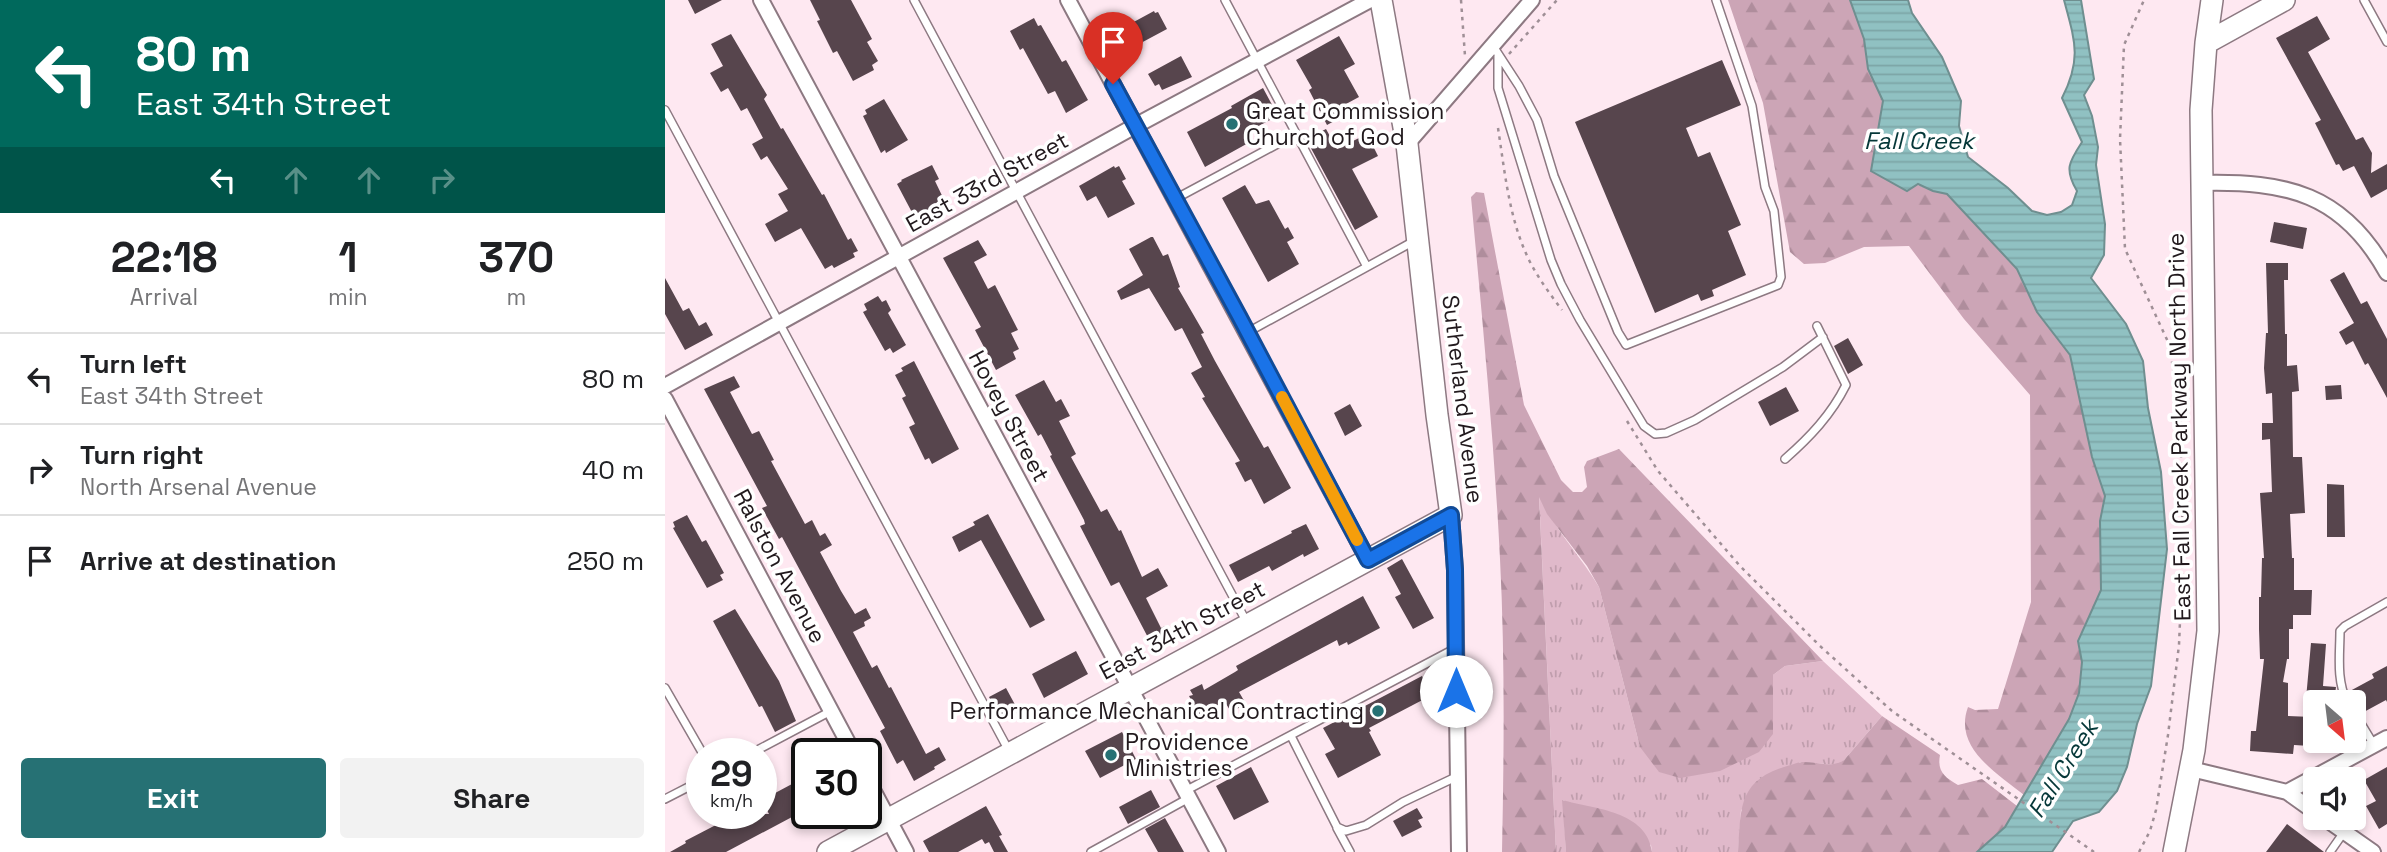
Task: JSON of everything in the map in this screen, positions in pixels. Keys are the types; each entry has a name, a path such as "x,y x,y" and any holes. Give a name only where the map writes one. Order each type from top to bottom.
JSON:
{"main road":[{"name":"Sutherland Avenue","path":"1381,0 1407,144 1437,415 1451,515"},
{"name":"East Fall Creek Parkway North Drive","path":"2174,852 2191,769 2203,684 2208,607 2201,110 2212,0"},
{"path":"2206,43 2284,0"},
{"name":"East 34th Street","path":"828,852 1451,515"}],"street":[{"name":"Hovey Street","path":"761,0 1218,852"},
{"path":"1069,0 1368,560"},
{"name":"East 33rd Street","path":"665,386 1135,125 1370,0"},
{"path":"1407,144 1495,50 1532,0"},
{"path":"2201,183 2264,184 2316,199 2339,214 2364,237 2387,273"},
{"name":"Ralston Avenue","path":"665,399 845,738"},
{"name":"Sutherland Avenue","path":"1451,515 1455,570 1459,852"},
{"path":"2287,792 2381,741"},
{"path":"2191,769 2287,792 2303,803"},
{"path":"882,806 907,852"},
{"path":"2341,830 2373,852"}],"lane":[{"path":"914,0 1248,625"},
{"path":"1225,0 1366,265"},
{"path":"1495,50 1537,120 1554,176 1618,332 1626,345 1778,285 1781,277 1774,211 1765,187 1752,106 1716,0"},
{"path":"2364,0 2387,43"},
{"path":"1495,50 1498,89 1551,260 1580,320 1644,426 1655,434 1666,433 1695,420 1783,367 1823,337"},
{"path":"665,110 1010,754"},
{"path":"1175,198 1296,134"},
{"path":"1248,332 1417,239"},
{"path":"1785,459 1808,439 1835,408 1846,385 1817,326"},
{"path":"2342,690 2339,674 2340,631 2387,602"},
{"path":"1091,852 1187,794 1456,648"},
{"path":"665,688 693,738"},
{"path":"777,740 831,711"},
{"path":"2366,725 2381,741"},
{"path":"1291,736 1350,852"},
{"path":"1337,827 1346,831 1356,829 1403,802 1458,776"},
{"path":"665,799 686,788"},
{"path":"2330,852 2344,832"}],"path":[{"path":"1461,0 1465,62"},
{"path":"1503,62 1557,0"},
{"path":"2139,852 2150,831 2156,810 2168,735 2179,645 2183,550 2181,410 2169,344 2125,249 2120,139 2124,46 2144,0"},
{"path":"1694,514 1779,607 1869,692 1892,711 2094,852"}],"green space":[{"path":"1728,0 1850,0 1864,39 1868,69 1883,101 1871,171 1947,194 2017,269 2037,312 2070,355 2092,457 2105,496 2100,521 2101,590 2078,641 2082,662 2079,693 2069,719 2024,795 1980,758 1967,735 1965,722 1968,707 1975,710 1998,709 2031,602 2030,395 1964,319 1909,246 1864,247 1825,263 1804,264 1790,252 1763,103"},
{"path":"1476,192 1484,193 1524,405 1561,480 1573,492 1582,492 1587,487 1584,467 1587,461 1619,449 1823,661 1785,666 1773,675 1773,734 1759,752 1720,771 1680,778 1659,772 1640,747 1599,587 1587,566 1547,514 1539,497 1556,852 1502,852 1502,595 1491,423 1471,197"},
{"path":"1539,495 1552,519 1599,587 1640,747 1785,666 1823,661 1882,716 1837,765 1800,762 1741,810 1738,852 1652,852 1651,845 1563,800 1566,852 1556,852"},
{"path":"1882,716 1940,755 1941,769 1953,782 1958,785 1982,779 2017,806 2005,827 1977,852 1738,852 1741,812 1749,791 1756,782 1767,774 1799,762 1839,763"},
{"path":"1562,800 1604,810 1630,820 1648,838 1652,852 1566,852"}],"water":[{"name":"Fall Creek","path":"1850,0 1908,0 1912,13 1942,57 1961,101 1959,126 1968,157 2008,188 2032,211 2047,215 2061,212 2072,205 2077,191 2069,171 2082,142 2062,98 2072,72 2075,50 2064,0 2081,0 2094,79 2084,95 2092,116 2098,147 2096,165 2105,224 2104,255 2091,278 2126,324 2143,361 2148,408 2161,472 2167,549 2151,686 2137,724 2127,767 2117,791 2099,812 2073,821 2052,852 1977,852 2005,827 2069,719 2079,693 2082,662 2078,641 2101,590 2100,521 2105,496 2092,457 2070,355 2037,312 2017,269 1947,194 1918,184 1907,191 1871,171 1883,101 1868,69 1864,39"}],"building":[{"path":"688,0 722,0 695,14"},
{"path":"810,0 851,0 872,39 867,42 878,61 872,65 874,70 853,81 837,51 833,53"},
{"path":"1154,11 1158,12 1167,29 1139,44 1128,28 1132,26 1130,24"},
{"path":"2317,16 2330,39 2308,52 2356,140 2363,137 2372,153 2371,173 2387,164 2387,189 2371,198 2354,166 2343,171 2339,164 2336,165 2315,123 2321,120 2276,38"},
{"path":"1034,18 1038,26 1041,25 1062,62 1066,60 1088,100 1066,113 1055,91 1048,94 1023,48 1020,50 1010,31"},
{"path":"731,34 767,95 764,99 781,129 783,128 822,195 824,194 848,240 851,238 858,251 853,253 855,257 834,268 832,265 825,269 801,228 775,242 765,224 788,211 778,194 788,189 767,156 761,160 752,144 763,138 747,108 741,111 728,88 721,92 710,73 723,66 711,44"},
{"path":"1339,36 1355,64 1344,70 1359,97 1333,111 1338,119 1327,125 1309,90 1312,88 1296,60"},
{"path":"1181,56 1192,77 1162,90 1159,84 1155,86 1148,74"},
{"path":"1722,60 1741,105 1686,128 1698,157 1710,152 1741,225 1728,231 1746,275 1712,290 1714,296 1701,301 1698,294 1655,313 1575,122"},
{"name":"Great Commission Church of God","path":"1263,88 1278,116 1245,133 1250,142 1205,167 1187,132"},
{"path":"884,99 908,140 886,153 885,150 881,153 863,116 867,114 865,110"},
{"path":"1326,129 1337,149 1367,134 1378,156 1352,169 1378,217 1355,230 1306,139"},
{"path":"932,165 939,179 935,181 947,206 916,220 897,184"},
{"path":"1114,166 1119,166 1126,179 1122,181 1135,204 1108,218 1096,196 1087,201 1079,186"},
{"path":"1245,185 1256,204 1269,200 1285,229 1288,227 1294,238 1287,242 1299,264 1268,282 1222,198"},
{"path":"2274,222 2307,228 2303,249 2270,242"},
{"path":"1151,237 1163,256 1168,254 1180,287 1178,288 1204,333 1201,334 1215,361 1264,448 1268,446 1291,488 1264,504 1251,479 1245,482 1235,463 1240,461 1202,398 1205,397 1191,373 1202,367 1182,328 1175,331 1149,288 1121,300 1117,291 1143,275 1129,249"},
{"path":"978,240 987,255 974,262 988,289 995,285 1018,330 1011,333 1019,349 1013,352 1016,359 996,370 975,330 981,327 943,258"},
{"path":"2266,263 2288,263 2288,280 2284,280 2287,366 2297,365 2299,391 2292,392 2293,457 2302,457 2305,513 2290,514 2294,590 2312,590 2311,615 2293,615 2293,629 2289,629 2289,659 2283,682 2288,683 2288,716 2303,717 2303,746 2294,745 2293,754 2250,751 2251,731 2256,731 2264,659 2260,659 2259,629 2259,597 2264,558 2260,493 2272,492 2270,439 2262,440 2262,423 2273,423 2272,393 2266,394 2264,368 2268,333"},
{"path":"2344,272 2361,304 2367,301 2387,339 2387,398 2353,341 2346,345 2339,332 2354,323 2330,280"},
{"path":"665,278 683,311 689,308 699,326 706,322 713,335 685,350 665,314"},
{"path":"878,296 882,302 886,300 891,310 888,313 906,345 893,353 890,348 885,351 863,312 867,310 864,304"},
{"path":"1848,338 1863,365 1848,374 1834,346"},
{"path":"914,361 959,449 932,464 929,458 925,460 909,427 915,424 902,398 906,396 895,375"},
{"path":"734,376 740,387 730,392 752,434 759,431 774,460 771,461 805,524 812,520 820,536 825,533 832,545 820,552 855,614 866,608 871,618 864,622 865,626 853,632 872,668 877,665 889,688 891,687 926,754 939,747 946,760 914,781 903,760 897,764 880,731 885,728 782,537 779,539 762,508 767,506 704,389"},
{"path":"1044,380 1056,402 1061,399 1070,416 1059,421 1076,454 1071,457 1101,512 1107,509 1119,531 1121,530 1142,577 1158,568 1168,586 1146,598 1161,628 1165,626 1172,640 1154,649 1119,582 1111,586 1080,526 1085,524 1084,520 1050,456 1052,455 1015,395"},
{"path":"2341,385 2342,399 2326,400 2325,386"},
{"path":"1786,387 1799,411 1770,426 1758,402"},
{"path":"1350,404 1362,426 1345,436 1334,413"},
{"path":"2327,484 2344,485 2345,537 2327,537"},
{"path":"988,514 1045,620 1030,628 981,540 959,552 952,537 975,525 973,522"},
{"path":"687,515 702,542 706,540 724,573 720,575 723,580 707,588 673,528 673,522"},
{"path":"1306,524 1319,549 1304,557 1303,554 1272,571 1269,566 1238,582 1229,565"},
{"path":"1402,559 1434,618 1413,629 1395,597 1401,594 1387,568"},
{"path":"1363,596 1380,628 1348,645 1347,642 1339,646 1337,640 1239,692 1246,704 1231,712 1225,702 1199,715 1189,696 1193,695 1190,690 1202,684 1204,690 1238,670 1236,666"},
{"path":"735,609 779,681 796,721 775,732 713,621"},
{"path":"2311,643 2326,644 2323,686 2336,687 2336,690 2307,690"},
{"path":"1076,651 1088,674 1044,698 1032,674"},
{"path":"2387,666 2387,702 2386,700 2366,711 2366,690 2352,690 2374,678 2372,674"},
{"name":"Performance Mechanical Contracting","path":"1422,676 1432,695 1369,728 1381,755 1338,778 1325,754 1335,749 1323,728"},
{"path":"1006,688 1019,712 1002,721 989,697"},
{"name":"Providence Ministries","path":"1122,732 1136,759 1100,778 1085,751"},
{"path":"1251,767 1269,802 1234,820 1216,786"},
{"path":"2387,767 2387,824 2379,829 2366,806 2376,801 2366,779"},
{"path":"791,785 791,817 777,825 777,792"},
{"path":"1151,790 1160,807 1128,824 1119,807"},
{"path":"986,806 1008,852 994,852 989,842 985,844 982,839 958,852 929,852 923,841"},
{"path":"1417,808 1423,818 1418,820 1422,827 1402,837 1393,821"},
{"path":"1165,818 1184,852 1158,852 1145,829"},
{"path":"2287,824 2324,852 2266,852"},
{"path":"708,829 769,829 726,852 670,852 686,843 685,841"}],"slow traffic":[{"path":"1282,397 1357,540"}],"place":[{"name":"Great Commission Church of God","path":"1232,124"},
{"name":"Performance Mechanical Contracting","path":"1378,711"},
{"name":"Providence Ministries","path":"1111,755"}],"route":[{"path":"1113,84 1368,560 1451,515 1455,570 1456,691"}]}
